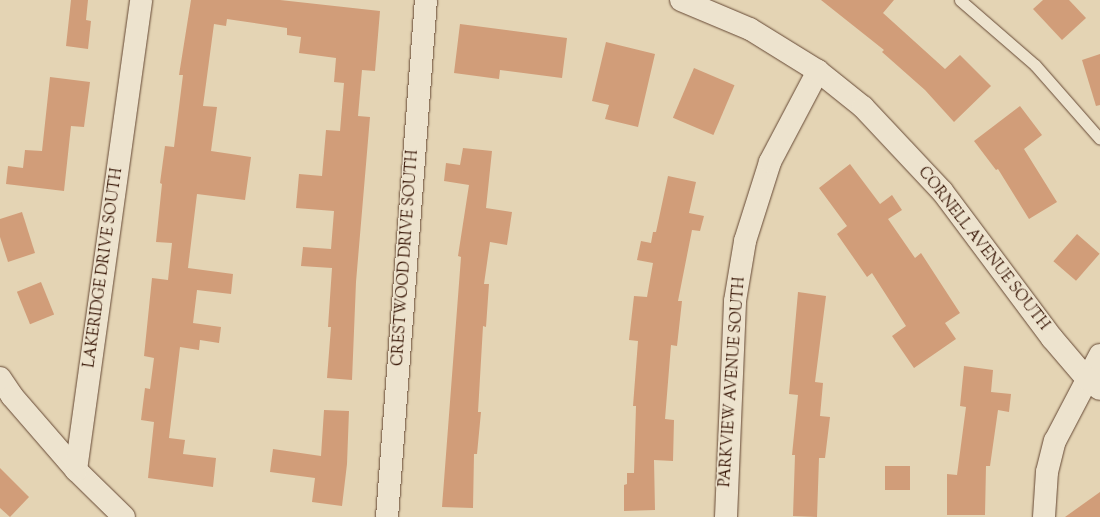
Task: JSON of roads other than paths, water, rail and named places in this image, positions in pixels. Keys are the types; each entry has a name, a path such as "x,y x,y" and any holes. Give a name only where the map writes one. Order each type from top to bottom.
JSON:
{"street":[{"name":"LAKERIDGE DRIVE SOUTH","path":"76,470 141,0"},
{"name":"CRESTWOOD DRIVE SOUTH","path":"387,517 426,0"},
{"name":"CORNELL AVENUE SOUTH","path":"681,0 750,29 818,71 863,106 942,191 1052,338 1094,384"},
{"name":"PARKVIEW AVENUE SOUTH","path":"726,517 734,324 745,241 770,162 818,71"},
{"path":"1044,517 1047,472 1055,441 1094,384 1100,355"},
{"path":"0,378 12,396 76,470 124,517"}],"lane":[{"path":"960,0 1036,65 1100,139"}]}
